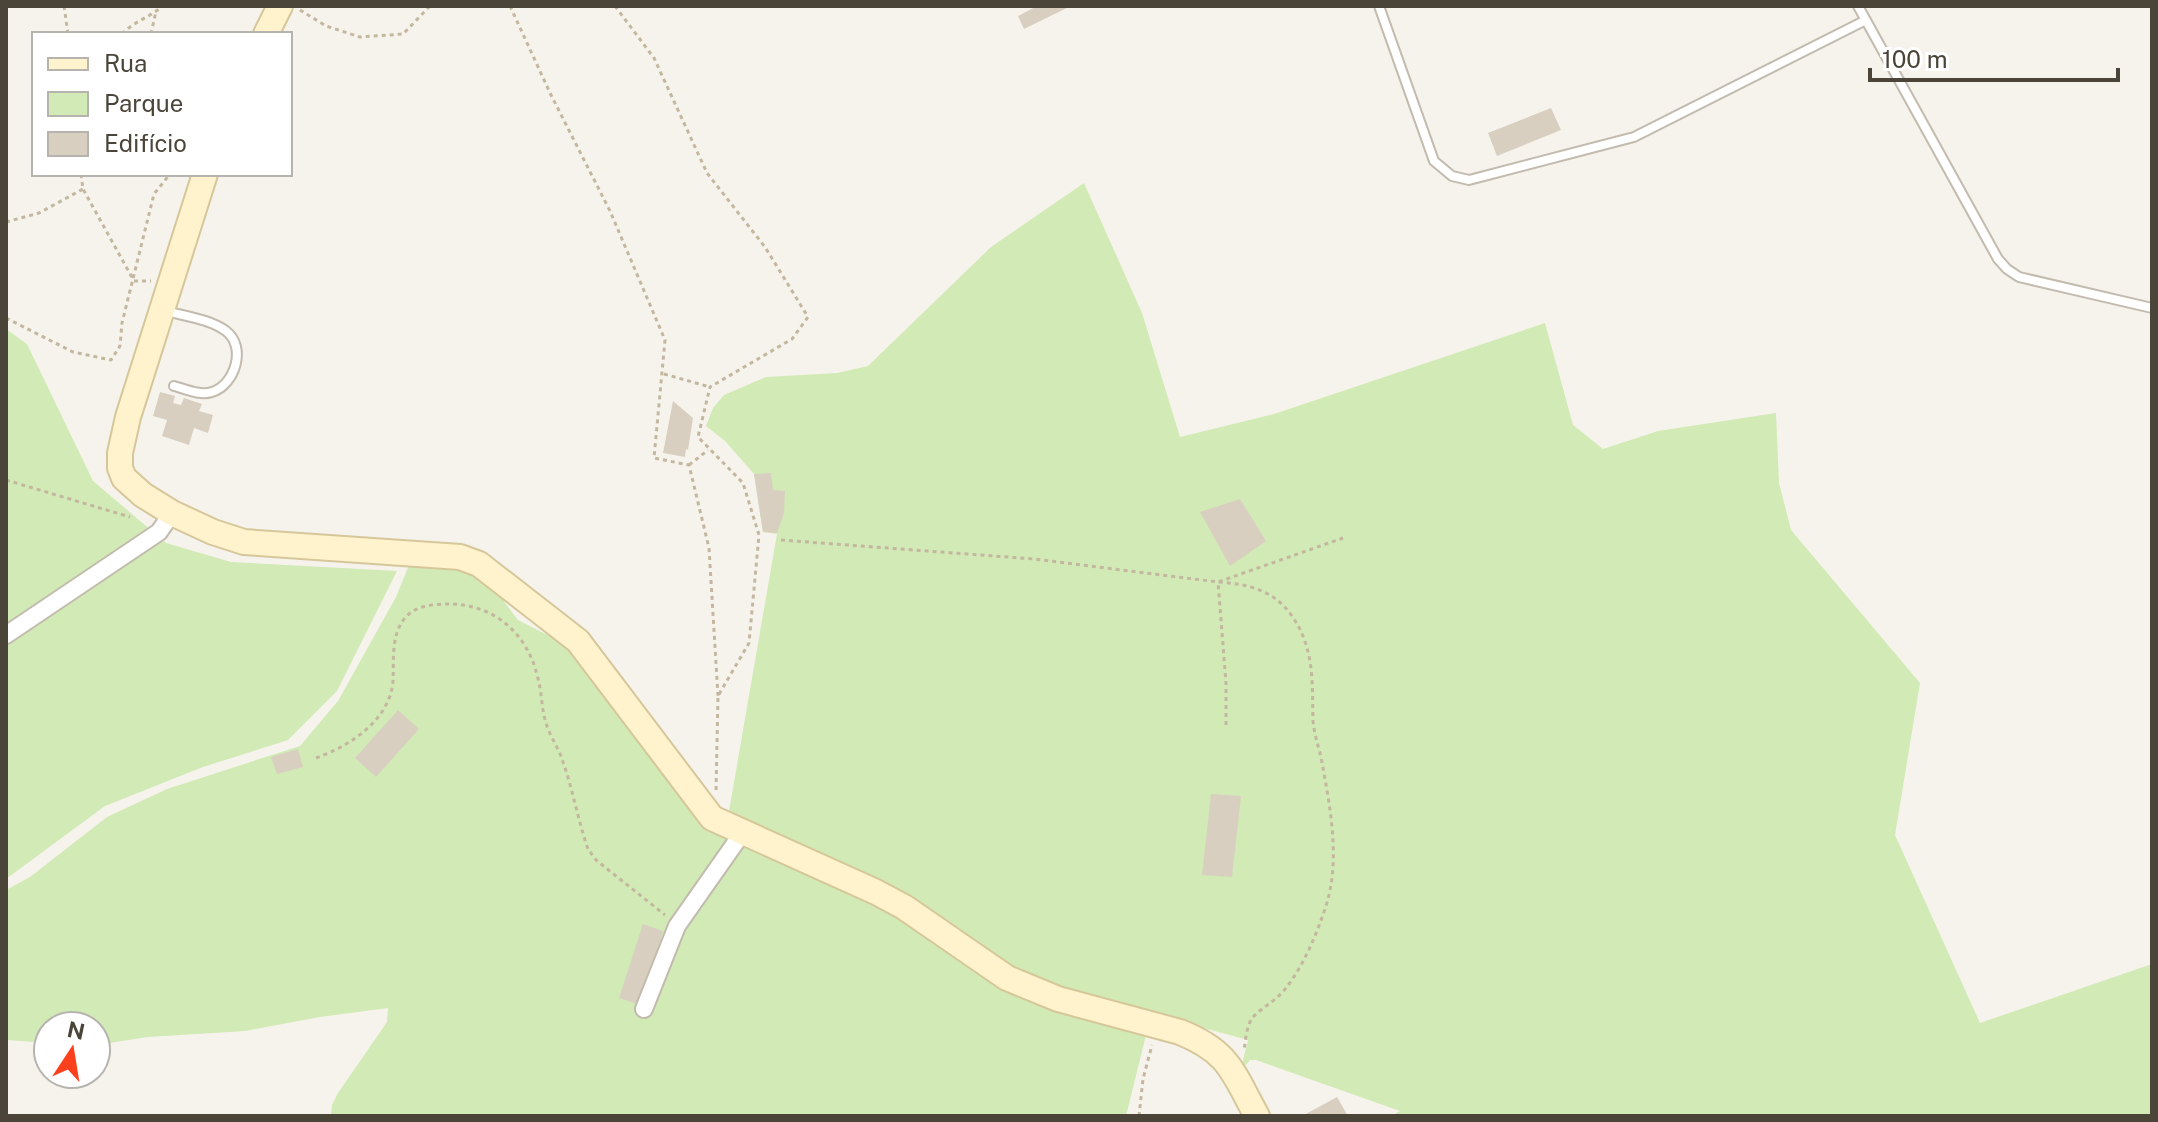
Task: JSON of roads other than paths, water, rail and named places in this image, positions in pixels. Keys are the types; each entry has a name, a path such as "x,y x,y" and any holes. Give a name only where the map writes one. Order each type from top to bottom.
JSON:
{"street":[{"path":"267,32 280,6"},
{"path":"204,176 128,417 120,453 124,478 143,495 172,513 244,542 460,557 479,564 578,641 712,818 904,907 1007,978 1058,999 1189,1036 1210,1047 1223,1057 1237,1077 1257,1116"},
{"path":"6,635 159,532 172,513"},
{"path":"644,1009 677,926 743,832"}],"lane":[{"path":"1379,6 1434,161 1452,176 1469,180 1634,137 1866,20"},
{"path":"1858,6 1998,259 2007,269 2019,277 2152,308"},
{"path":"161,310 213,324 226,331 236,345 235,368 225,384 213,392 203,393 174,386"}]}
